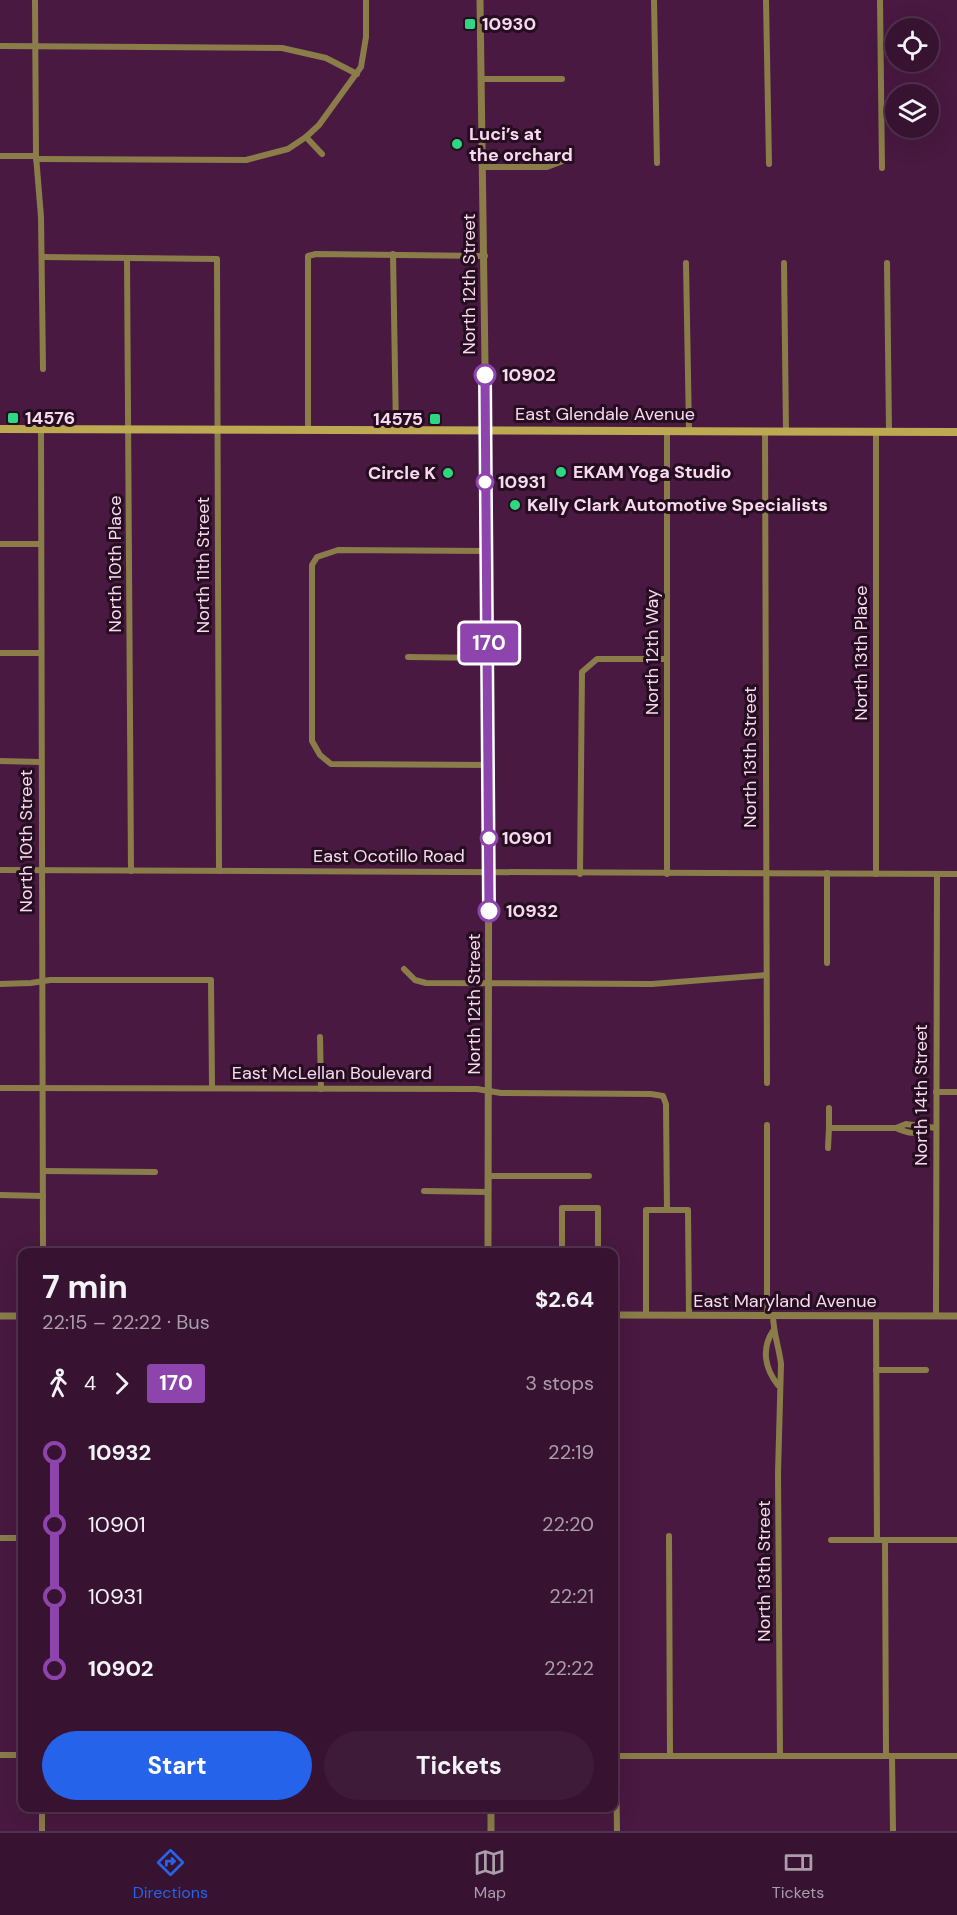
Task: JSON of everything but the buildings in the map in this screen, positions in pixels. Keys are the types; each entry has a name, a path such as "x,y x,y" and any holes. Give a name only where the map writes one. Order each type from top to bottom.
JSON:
{"main road":[{"name":"East Glendale Avenue","path":"0,429 957,432"}],"street":[{"path":"35,0 36,158 42,257 43,369"},
{"path":"0,156 246,160 288,149 306,137 332,109 357,74 365,45 366,0"},
{"name":"North 12th Street","path":"480,0 489,658 488,1248"},
{"path":"654,0 657,163"},
{"path":"766,0 769,165"},
{"path":"880,0 882,168"},
{"path":"0,46 289,49 326,58 357,74"},
{"path":"481,79 562,79"},
{"path":"306,137 322,154"},
{"path":"483,167 547,166 563,161"},
{"path":"308,430 308,256 316,254 484,256"},
{"path":"393,255 396,430"},
{"path":"42,257 127,258"},
{"name":"North 11th Street","path":"127,258 216,259 219,871"},
{"name":"North 10th Place","path":"127,258 130,429 131,870"},
{"path":"686,263 689,431"},
{"path":"784,263 786,432"},
{"path":"887,263 889,431"},
{"name":"North 10th Street","path":"41,429 43,1248"},
{"name":"North 12th Way","path":"667,431 667,874"},
{"name":"North 13th Street","path":"765,431 767,1083"},
{"name":"North 13th Place","path":"876,431 876,874"},
{"path":"0,544 41,544"},
{"path":"486,551 338,550 317,556 312,565 312,741 324,760 337,764 489,765"},
{"path":"0,653 41,653"},
{"path":"408,657 489,658"},
{"path":"580,874 582,672 588,664 597,659 667,659"},
{"path":"0,761 41,762"},
{"name":"East Ocotillo Road","path":"0,870 580,874 957,873"},
{"path":"827,873 827,963"},
{"name":"North 14th Street","path":"936,1316 937,874"},
{"path":"405,969 415,980 426,983 652,984 766,975"},
{"path":"0,984 50,980 211,980 212,1087"},
{"path":"320,1037 321,1089"},
{"name":"East McLellan Boulevard","path":"0,1088 212,1087 663,1096 666,1104 667,1210"},
{"path":"936,1092 957,1092"},
{"path":"828,1148 829,1108"},
{"path":"912,1124 912,1133"},
{"path":"829,1128 896,1128 921,1124 928,1128 936,1128"},
{"name":"North 13th Street","path":"766,1125 770,1315 780,1350 778,1385 780,1756"},
{"path":"896,1128 921,1133 928,1128"},
{"path":"43,1171 155,1172"},
{"path":"488,1176 589,1176"},
{"path":"424,1191 488,1192"},
{"path":"0,1195 43,1196"},
{"path":"562,1248 562,1208 598,1208 598,1248"},
{"path":"646,1315 646,1210 688,1210 689,1315"},
{"name":"East Maryland Avenue","path":"618,1315 957,1316"},
{"path":"0,1316 18,1316"},
{"path":"876,1316 877,1540"},
{"name":"North 13th Street","path":"773,1330 767,1340 766,1367 778,1385"},
{"path":"876,1370 926,1370"},
{"path":"669,1536 670,1756"},
{"path":"0,1538 18,1538"},
{"path":"831,1540 957,1540"},
{"path":"885,1540 889,1756 893,1831"},
{"path":"0,1755 18,1755"},
{"path":"618,1756 957,1756"},
{"path":"42,1812 42,1831"},
{"path":"491,1812 491,1831"},
{"path":"616,1812 616,1831"}],"bus line":[{"name":"170","path":"485,375 486,546 489,603 489,911"}],"place":[{"name":"10930","path":"470,24"},
{"name":"Luci’s at the orchard","path":"457,144"},
{"name":"10902","path":"485,375"},
{"name":"14576","path":"13,418"},
{"name":"14575","path":"435,419"},
{"name":"EKAM Yoga Studio","path":"561,472"},
{"name":"Circle K","path":"448,473"},
{"name":"10931","path":"485,482"},
{"name":"Kelly Clark Automotive Specialists","path":"515,505"},
{"name":"10901","path":"489,838"},
{"name":"10932","path":"489,911"}]}
